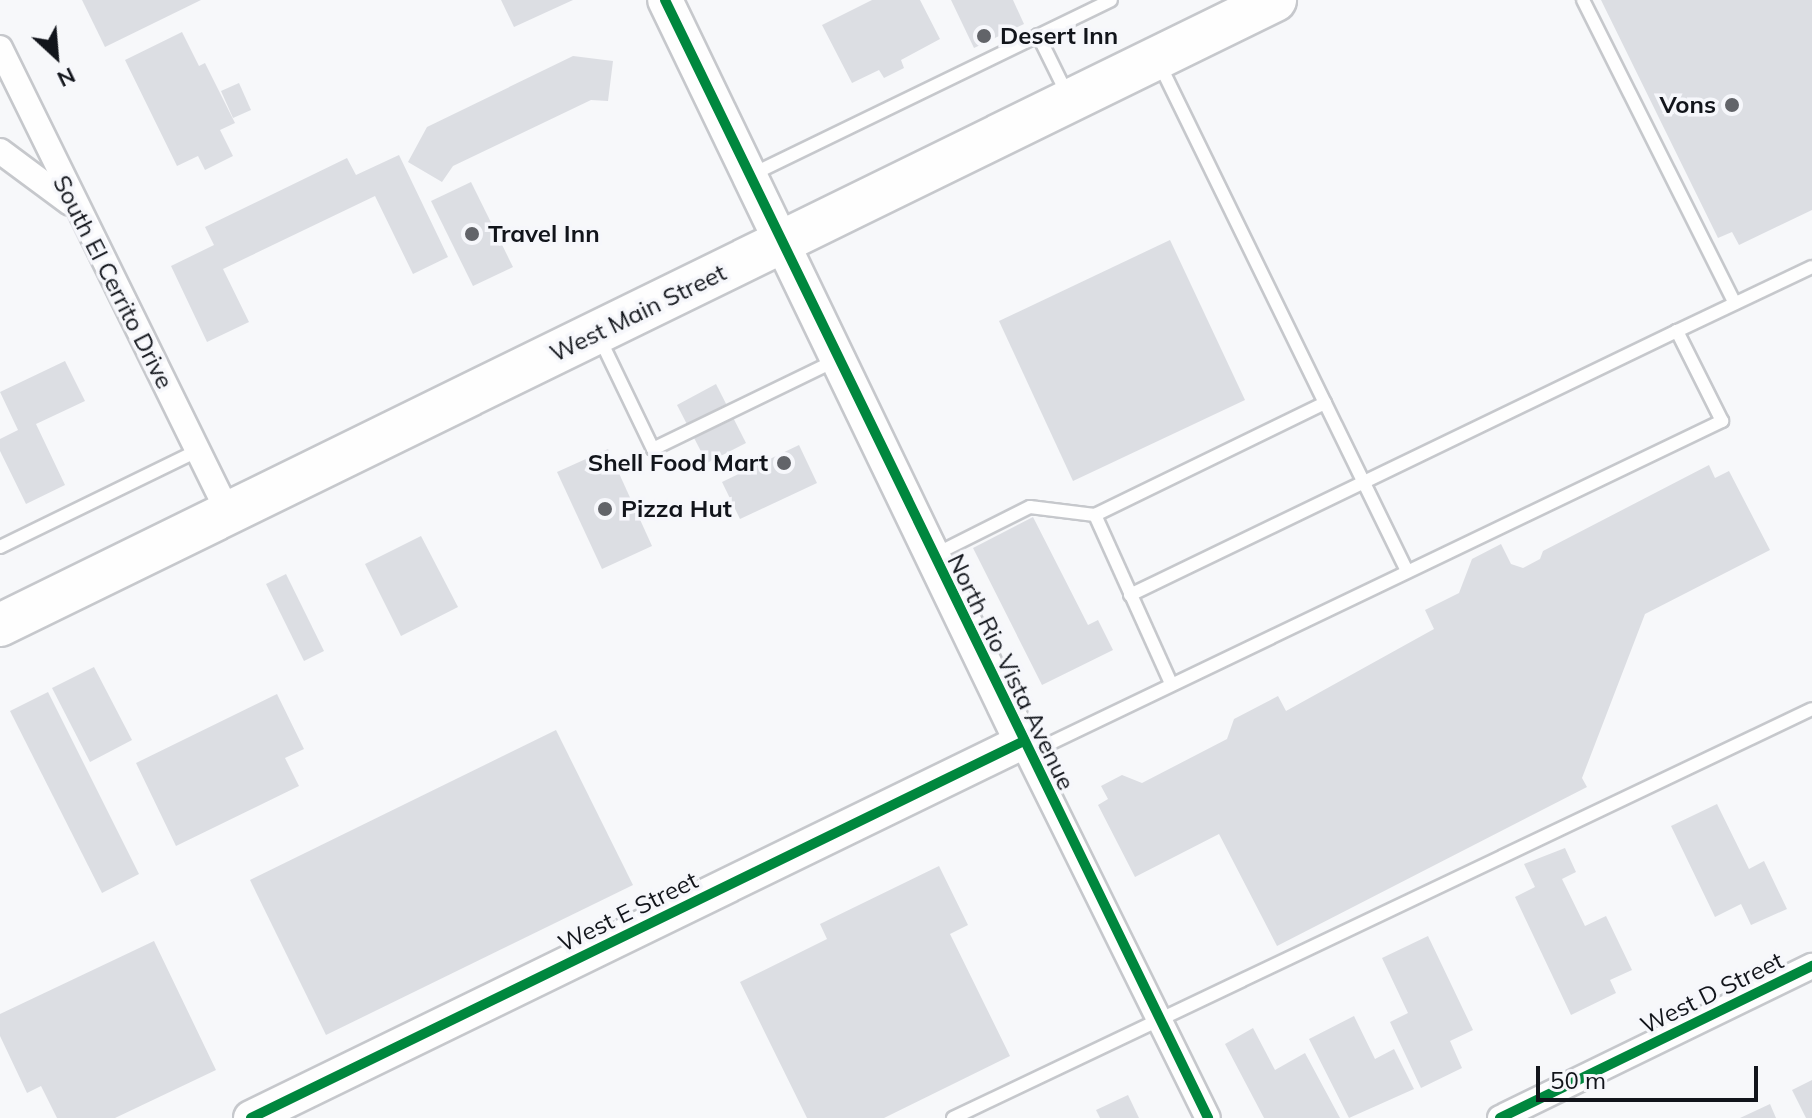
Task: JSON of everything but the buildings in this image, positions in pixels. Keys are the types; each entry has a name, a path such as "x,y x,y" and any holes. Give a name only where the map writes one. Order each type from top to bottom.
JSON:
{"highway":[{"name":"West Main Street","path":"0,625 1275,0"}],"street":[{"name":"North Rio Vista Avenue","path":"665,0 1025,748 1208,1118"},
{"name":"South El Cerrito Drive","path":"0,48 72,204 229,514"},
{"path":"0,151 72,204"},
{"name":"West E Street","path":"251,1118 1025,748"},
{"name":"West D Street","path":"1500,1118 1812,966"}],"lane":[{"path":"750,175 1111,0"},
{"path":"1583,0 1735,303"},
{"path":"1038,35 1070,101"},
{"path":"1156,58 1407,571"},
{"path":"1130,595 1812,267"},
{"path":"1025,748 1171,683 1722,421 1677,331"},
{"path":"597,333 653,449 838,359"},
{"path":"933,556 1030,507 1095,515 1325,403"},
{"path":"0,547 197,451"},
{"path":"1095,515 1171,683"},
{"path":"953,1118 1812,709"}],"cycle path":[{"path":"665,0 1208,1118"},
{"path":"251,1118 1022,742"},
{"path":"1500,1118 1812,966"}],"place":[{"name":"Desert Inn","path":"984,36"},
{"name":"Vons","path":"1732,105"},
{"name":"Travel Inn","path":"472,234"},
{"name":"Shell Food Mart","path":"784,463"},
{"name":"Pizza Hut","path":"605,509"}]}
